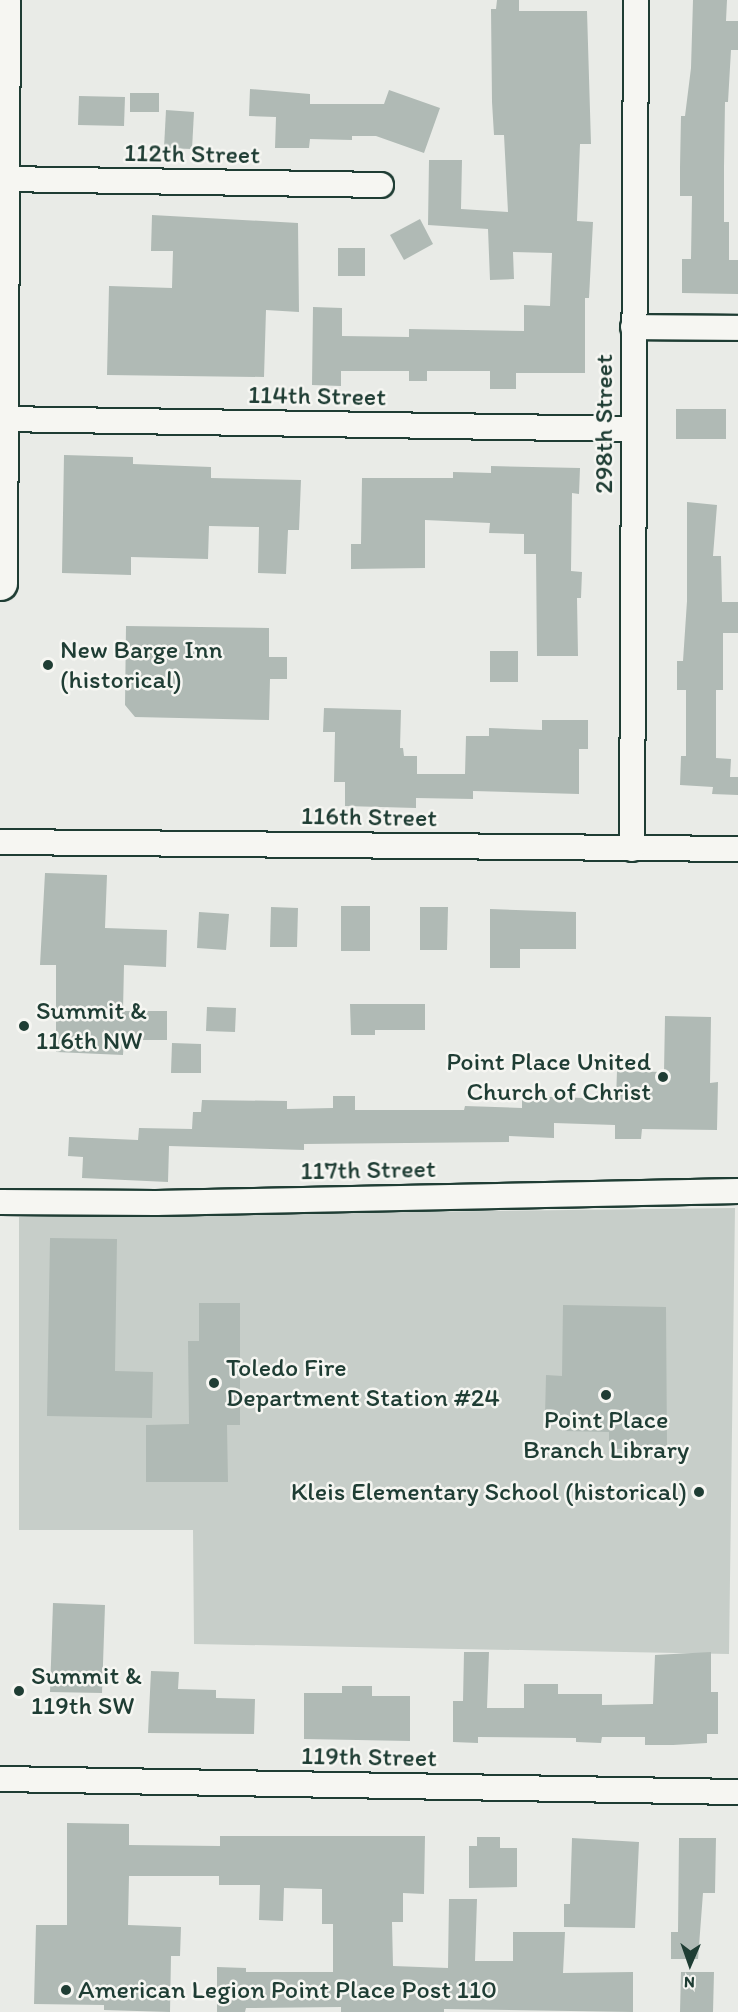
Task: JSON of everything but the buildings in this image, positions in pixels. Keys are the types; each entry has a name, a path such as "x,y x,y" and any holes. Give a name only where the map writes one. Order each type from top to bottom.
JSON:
{"main road":[{"path":"0,583 3,0"}],"street":[{"name":"298th Street","path":"632,849 636,0"},
{"name":"112th Street","path":"2,179 381,185"},
{"path":"633,327 738,328"},
{"name":"114th Street","path":"1,419 633,429"},
{"name":"116th Street","path":"0,842 738,849"},
{"name":"117th Street","path":"0,1202 168,1203 738,1191"},
{"name":"119th Street","path":"0,1779 738,1792"}],"shaded area":[{"path":"735,1208 729,1654 194,1644 193,1530 19,1530 19,1217"}],"place":[{"name":"New Barge Inn (historical)","path":"48,665"},
{"name":"Summit & 116th NW","path":"24,1026"},
{"name":"Point Place United Church of Christ","path":"663,1077"},
{"name":"Toledo Fire Department Station #24","path":"214,1383"},
{"name":"Point Place Branch Library","path":"606,1395"},
{"name":"Kleis Elementary School (historical)","path":"699,1492"},
{"name":"Summit & 119th SW","path":"19,1691"},
{"name":"American Legion Point Place Post 110","path":"66,1990"}]}
